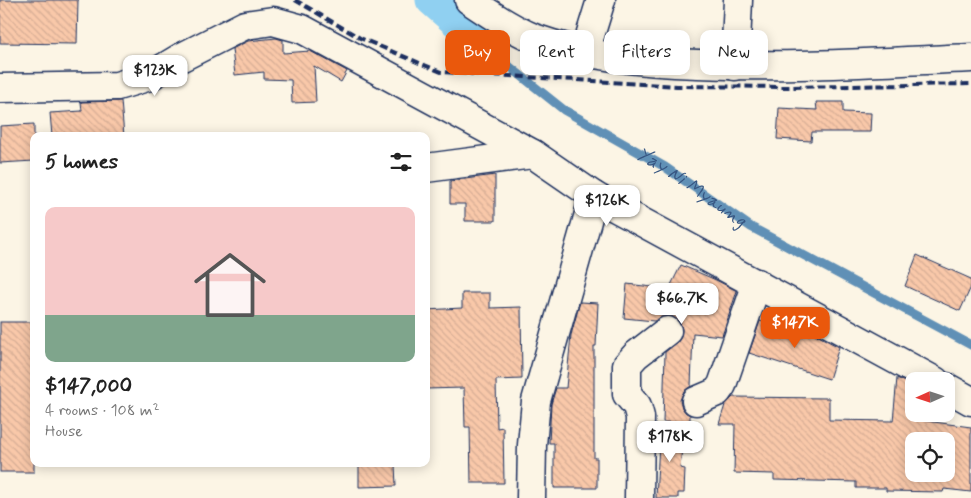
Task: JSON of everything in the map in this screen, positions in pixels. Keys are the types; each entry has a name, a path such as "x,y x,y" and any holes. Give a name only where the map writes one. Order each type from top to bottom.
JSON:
{"street":[{"path":"469,0 520,30"},
{"path":"592,30 601,0"},
{"path":"737,30 738,0"},
{"path":"0,88 117,86 150,76 180,58 245,25 273,21 302,29 533,154 594,196 919,372"},
{"path":"594,53 652,62 700,64"},
{"path":"768,65 971,58"},
{"path":"430,167 533,154"},
{"path":"531,498 532,444 536,401 594,196"},
{"path":"696,401 717,392 722,385 757,283"},
{"path":"639,498 640,417 637,406 627,394 627,365 636,355 667,331"},
{"path":"955,392 971,401"}],"building":[{"path":"0,0 78,0 77,44 0,43"},
{"path":"276,38 283,40 283,53 310,51 347,71 341,82 314,66 316,102 292,103 291,80 264,79 264,72 235,75 232,49 248,41"},
{"path":"121,101 124,132 52,132 50,113 82,111 81,102"},
{"path":"816,102 843,102 843,112 871,113 870,132 812,132 811,141 777,139 779,108 817,110"},
{"path":"34,124 34,132 30,132 30,161 0,163 0,126"},
{"path":"495,175 495,221 465,221 465,204 450,204 450,181"},
{"path":"917,255 971,279 971,287 960,311 905,286"},
{"path":"681,265 737,291 722,336 693,333 691,386 684,391 680,400 682,408 690,415 690,423 663,422 665,352 677,343 681,337 682,329 680,322 673,317 665,316 654,321 624,318 627,284 669,289"},
{"path":"462,293 490,293 490,308 521,307 522,379 496,380 497,428 503,427 504,483 471,483 470,427 465,427 464,388 430,389 430,310 462,308"},
{"path":"580,302 598,303 596,346 594,346 594,458 597,458 597,488 554,488 554,443 549,443 551,404 556,388 566,388 571,335"},
{"path":"760,321 800,334 802,329 839,347 829,379 749,353"},
{"path":"0,322 30,322 30,467 34,467 34,472 0,472"},
{"path":"897,378 905,382 905,422 934,422 971,427 971,492 944,489 943,492 886,491 886,488 856,488 856,482 774,480 774,474 734,473 735,424 719,424 725,405 733,397 829,398 829,420 893,421"},
{"path":"660,425 684,427 680,468 685,469 684,493 678,493 678,498 656,498"},
{"path":"359,467 395,467 396,486 359,487"}],"waterway":[{"name":"Yay Ni Myaung","path":"431,0 465,30"},
{"name":"Yay Ni Myaung","path":"510,67 564,110 665,167 751,227 971,345"}],"railway":[{"path":"295,0 360,38 441,72 677,86 789,87 971,84"}]}
